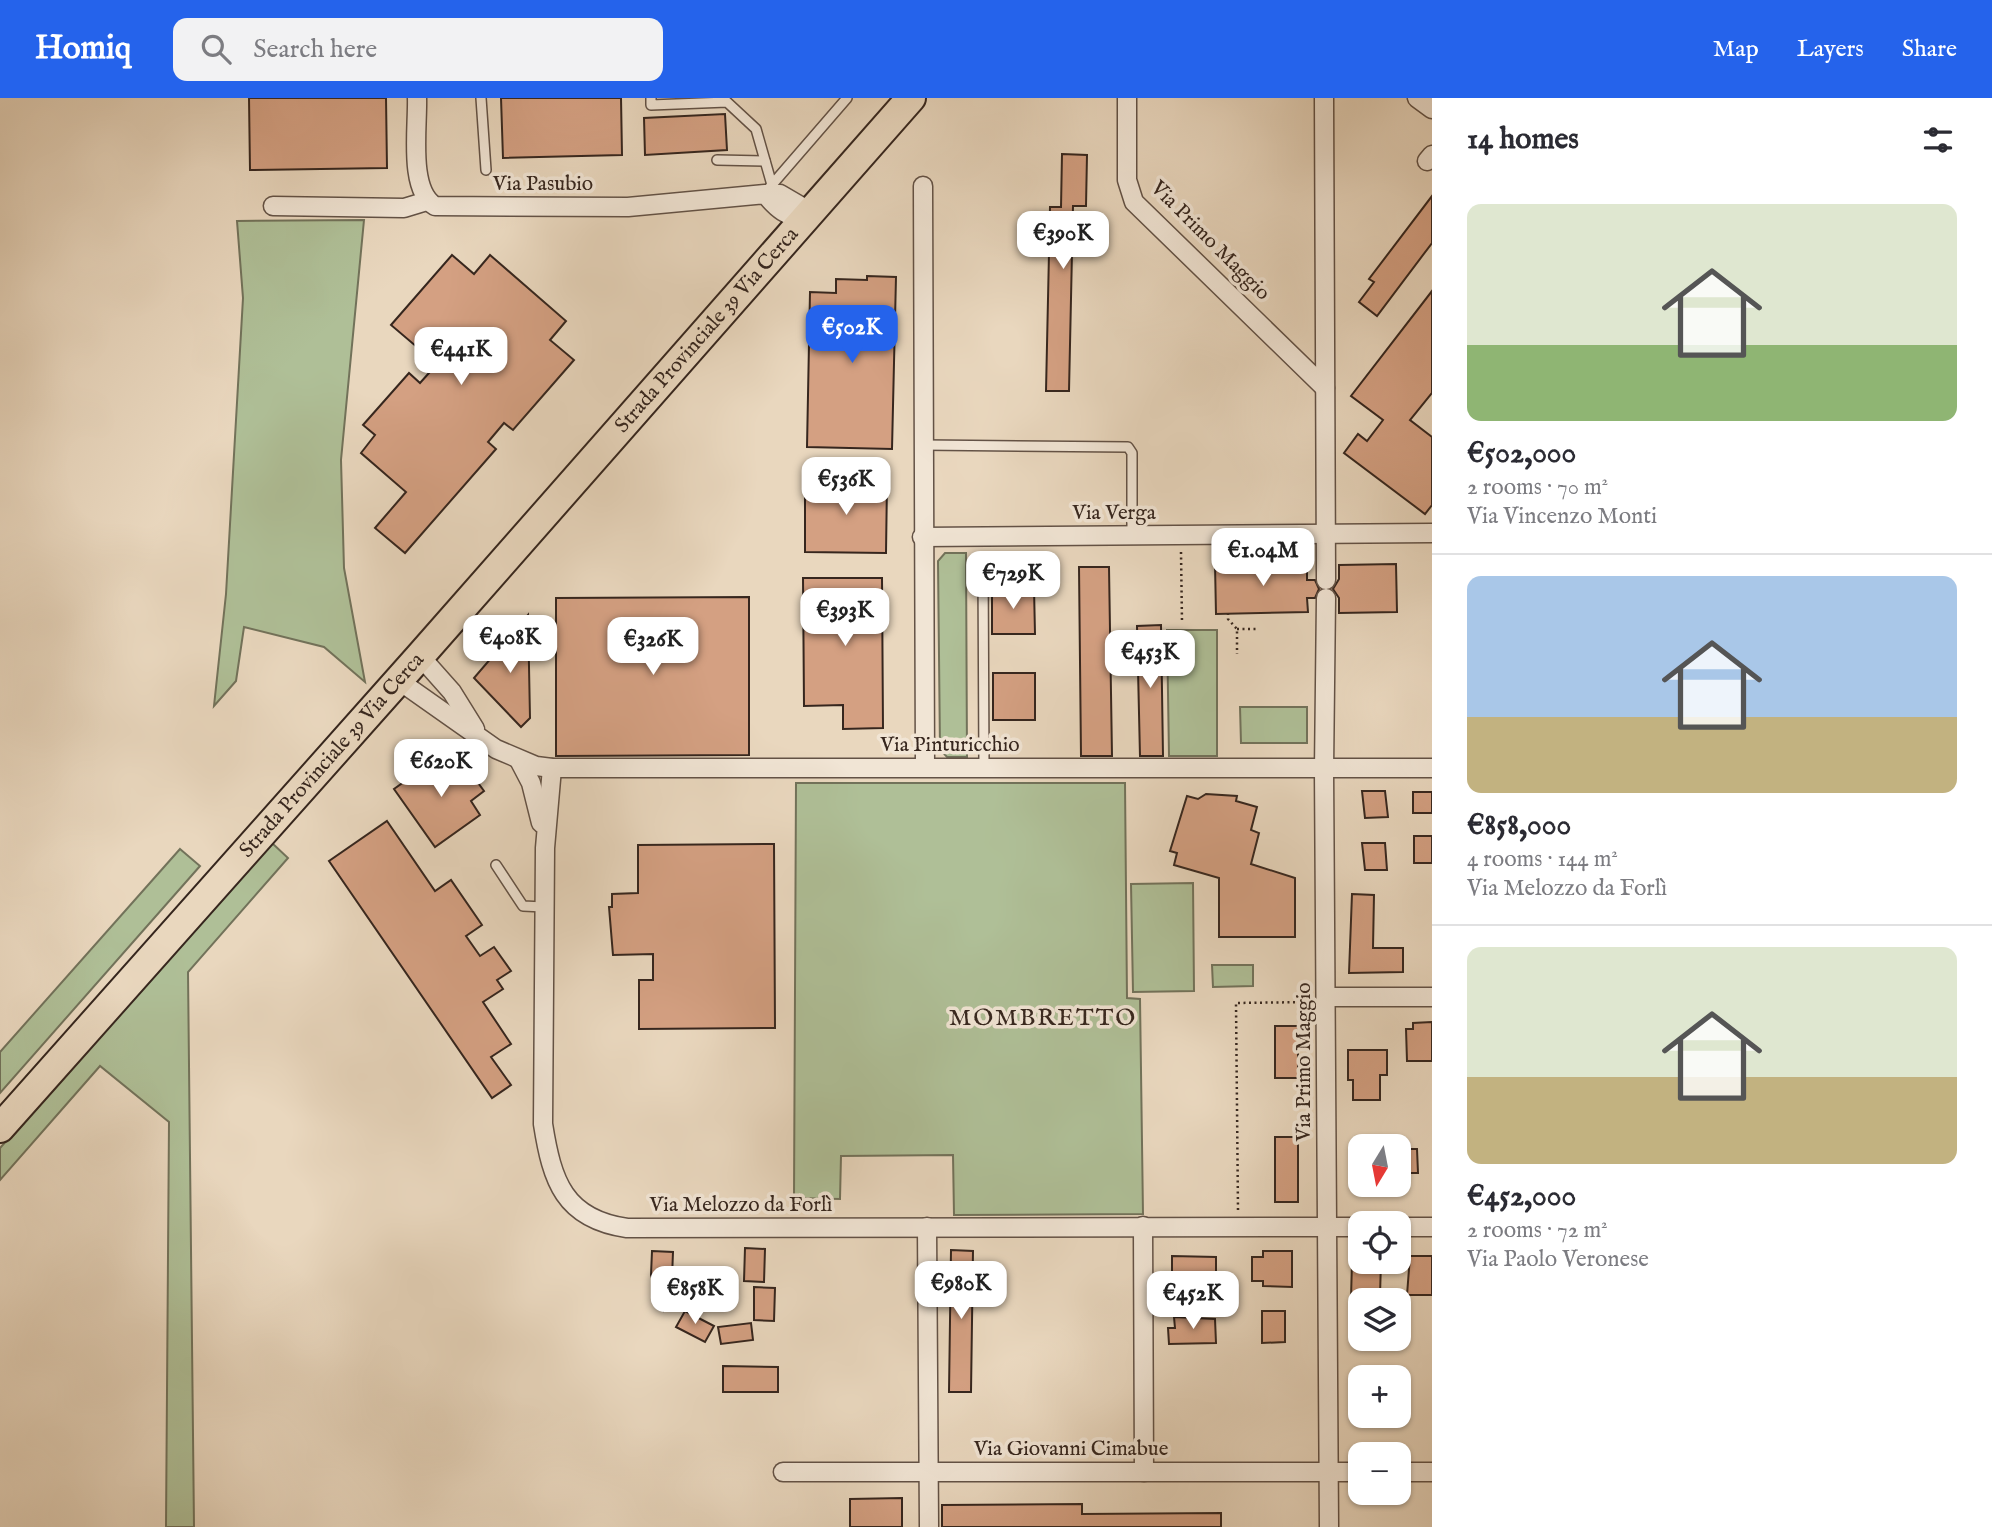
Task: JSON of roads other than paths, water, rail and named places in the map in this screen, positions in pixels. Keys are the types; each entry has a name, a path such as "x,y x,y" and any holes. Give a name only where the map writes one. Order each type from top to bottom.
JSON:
{"main road":[{"name":"Strada Provinciale 39 Via Cerca","path":"0,1128 911,98"}],"street":[{"path":"273,206 404,208 427,201 418,181 417,98"},
{"name":"Via Primo Maggio","path":"1128,98 1127,180 1134,202 1325,388"},
{"name":"Via Primo Maggio","path":"1324,98 1324,770 1329,1527"},
{"path":"1417,98 1432,109"},
{"path":"923,186 922,537 925,767"},
{"path":"768,190 775,206 792,217 806,219"},
{"name":"Via Pasubio","path":"427,201 448,208 628,207 768,190"},
{"name":"Via Verga","path":"922,537 1432,533"},
{"path":"420,656 452,692 477,732"},
{"path":"398,680 440,711 477,732"},
{"name":"Via Pinturicchio","path":"477,732 496,749 519,760 552,768 1432,768"},
{"path":"519,760 531,783 541,816 545,848"},
{"name":"Via Melozzo da Forlì","path":"552,768 545,848 542,1124 557,1180 570,1203 588,1218 627,1228 1348,1227"},
{"path":"1327,1000 1432,997"},
{"path":"1143,1226 1144,1472"},
{"path":"927,1227 929,1527"},
{"path":"1411,1227 1432,1227"},
{"name":"Via Giovanni Cimabue","path":"783,1472 1348,1472"},
{"path":"1411,1472 1432,1472"}],"lane":[{"path":"481,98 486,170"},
{"path":"651,98 651,105 727,102 757,129 765,161 768,190"},
{"path":"768,190 847,98"},
{"path":"717,160 765,161"},
{"path":"922,446 1128,447 1132,453 1132,535"},
{"path":"983,564 984,767"},
{"path":"496,865 523,906 544,907"}],"district":[{"name":"MOMBRETTO","path":"1043,1018"}]}
